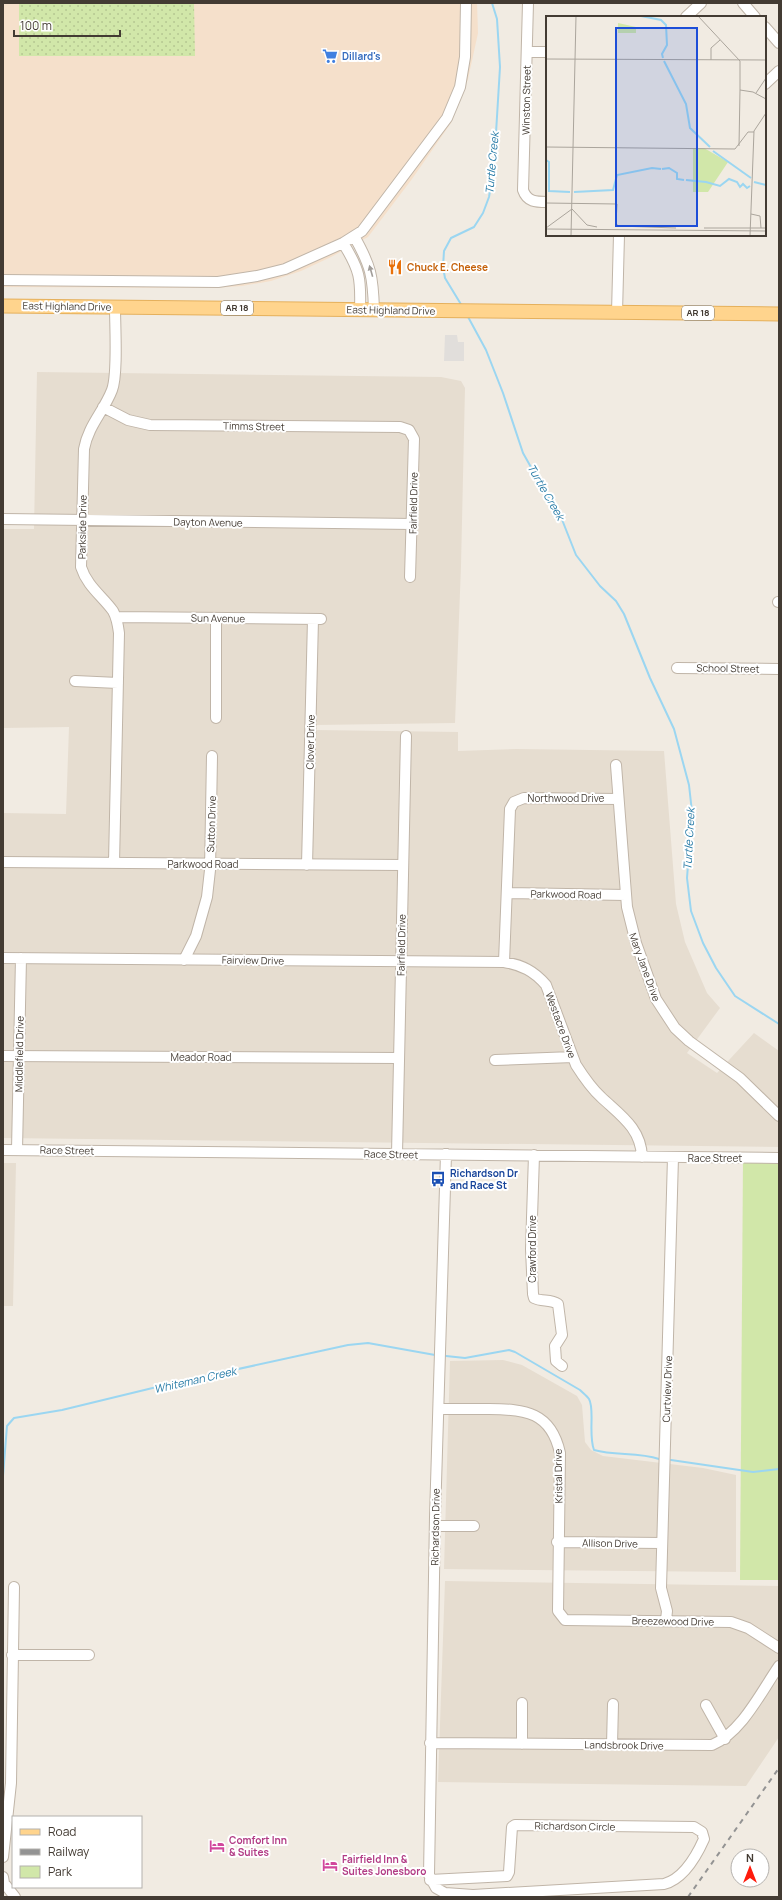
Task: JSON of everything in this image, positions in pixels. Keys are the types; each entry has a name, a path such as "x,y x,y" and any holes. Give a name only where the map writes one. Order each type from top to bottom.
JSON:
{"main road":[{"name":"East Highland Drive","path":"3,306 779,314"}],"street":[{"path":"3,280 218,282 257,276 285,269 343,244 362,231 381,208 447,118 460,87 465,57 466,3"},
{"name":"Winston Street","path":"528,3 523,190 526,196 536,202 546,202"},
{"path":"687,16 701,3"},
{"path":"743,3 755,16"},
{"path":"766,29 779,43"},
{"path":"527,52 546,52"},
{"path":"768,81 779,71"},
{"path":"354,236 367,259 373,278 374,310"},
{"path":"617,313 619,236"},
{"path":"343,244 356,263 359,275 360,309"},
{"name":"Parkside Drive","path":"114,863 119,633 116,617 84,575 82,567 82,520 84,448 89,430 112,390 114,381 115,307"},
{"name":"Timms Street","path":"103,407 128,420 150,425 400,427 409,430"},
{"name":"Fairfield Drive","path":"409,430 414,439 413,524 410,577"},
{"name":"Dayton Avenue","path":"3,519 413,524"},
{"name":"Sun Avenue","path":"116,617 317,619"},
{"path":"216,618 216,718"},
{"name":"Clover Drive","path":"307,864 317,619"},
{"name":"School Street","path":"677,668 779,669"},
{"path":"75,681 118,683"},
{"name":"Fairfield Drive","path":"397,1154 406,736"},
{"name":"Sutton Drive","path":"184,960 196,936 207,897 210,864 212,756"},
{"name":"Mary Jane Drive","path":"616,765 626,895 636,943 656,999 667,1019 689,1041 740,1078 779,1116"},
{"name":"Northwood Drive","path":"507,893 510,809 514,802 524,798 618,799"},
{"name":"Parkwood Road","path":"3,862 403,865"},
{"path":"504,962 507,893"},
{"name":"Parkwood Road","path":"507,893 626,895"},
{"name":"Fairview Drive","path":"3,958 504,962"},
{"name":"Middlefield Drive","path":"17,1150 21,958"},
{"name":"Westacre Drive","path":"504,962 527,968 540,978 546,985 573,1057 586,1080 635,1129 640,1140 642,1157"},
{"name":"Meador Road","path":"3,1056 399,1058"},
{"path":"495,1060 573,1057"},
{"name":"Race Street","path":"3,1150 779,1158"},
{"name":"Richardson Drive","path":"430,1880 428,1853 430,1743 446,1154"},
{"name":"Crawford Drive","path":"534,1155 531,1249 533,1294 534,1298 538,1300 552,1300 558,1304 562,1335 555,1346 556,1361 562,1366"},
{"name":"Curtview Drive","path":"666,1620 667,1611 661,1588 673,1158"},
{"name":"Kristal Drive","path":"439,1409 516,1409 533,1414 544,1422 554,1436 560,1453 557,1542 558,1611 562,1617"},
{"path":"435,1526 474,1526"},
{"name":"Allison Drive","path":"557,1542 662,1544"},
{"path":"3,1857 11,1783 7,1691 12,1655 14,1587"},
{"name":"Breezewood Drive","path":"562,1617 568,1621 666,1620 736,1623 748,1628 779,1648"},
{"path":"12,1655 90,1655"},
{"name":"Landsbrook Drive","path":"430,1743 704,1746 725,1739 736,1729 779,1666"},
{"path":"522,1703 522,1744"},
{"path":"612,1745 613,1704"},
{"path":"706,1705 725,1739"},
{"name":"Richardson Circle","path":"430,1880 507,1876 510,1834 512,1827 515,1825 696,1827 702,1832 703,1842 684,1872 673,1881 664,1884 491,1895 437,1893"},
{"path":"3,1876 12,1894"},
{"path":"430,1880 437,1893"}],"shaded area":[{"path":"3,3 477,3 478,33 468,79 451,123 412,179 368,237 331,257 301,271 271,281 242,286 214,288 3,287"},
{"path":"445,335 457,335 458,342 464,342 464,361 444,361"},
{"path":"37,372 441,377 461,381 465,388 461,566 455,723 316,725 316,730 458,732 458,751 516,749 664,751 676,904 685,942 707,993 720,1008 687,1053 717,1073 754,1033 779,1051 779,1147 3,1138 3,813 66,814 69,727 3,728 3,529 34,529"},
{"path":"3,1163 16,1163 13,1306 3,1306"},
{"path":"503,1360 522,1365 577,1396 582,1405 585,1442 591,1450 603,1456 703,1468 736,1475 736,1572 444,1569 450,1361"},
{"path":"445,1581 779,1586 779,1737 746,1786 438,1782"}],"green space":[{"path":"19,3 194,3 195,56 19,56"},
{"path":"743,1158 779,1158 779,1580 740,1580"}],"waterway":[{"name":"Turtle Creek","path":"462,306 445,278 443,267 444,251 451,238 474,227 483,213 489,197 494,166 500,67 497,19 492,3"},
{"name":"Turtle Creek","path":"467,315 486,350 503,393 523,453 545,492 559,512 576,555 600,586 616,601 624,614 650,678 674,729 689,785 692,812 687,878 691,911 703,943 716,968 735,996 779,1024"},
{"name":"Whiteman Creek","path":"3,1476 7,1426 14,1418 62,1410 165,1385 348,1345 368,1343 435,1355"},
{"name":"Whiteman Creek","path":"446,1356 465,1358 509,1350 515,1352 580,1390 588,1398 591,1403 592,1444 594,1450 610,1453 643,1455 659,1459"},
{"name":"Whiteman Creek","path":"671,1460 753,1472 779,1469"}],"railway":[{"path":"688,1897 779,1768"}],"place":[{"name":"Dillard's","path":"330,56"},
{"name":"Chuck E. Cheese","path":"395,267"},
{"name":"Richardson Dr and Race St","path":"438,1179"},
{"name":"Comfort Inn & Suites","path":"217,1846"},
{"name":"Fairfield Inn & Suites Jonesboro","path":"330,1865"}]}
